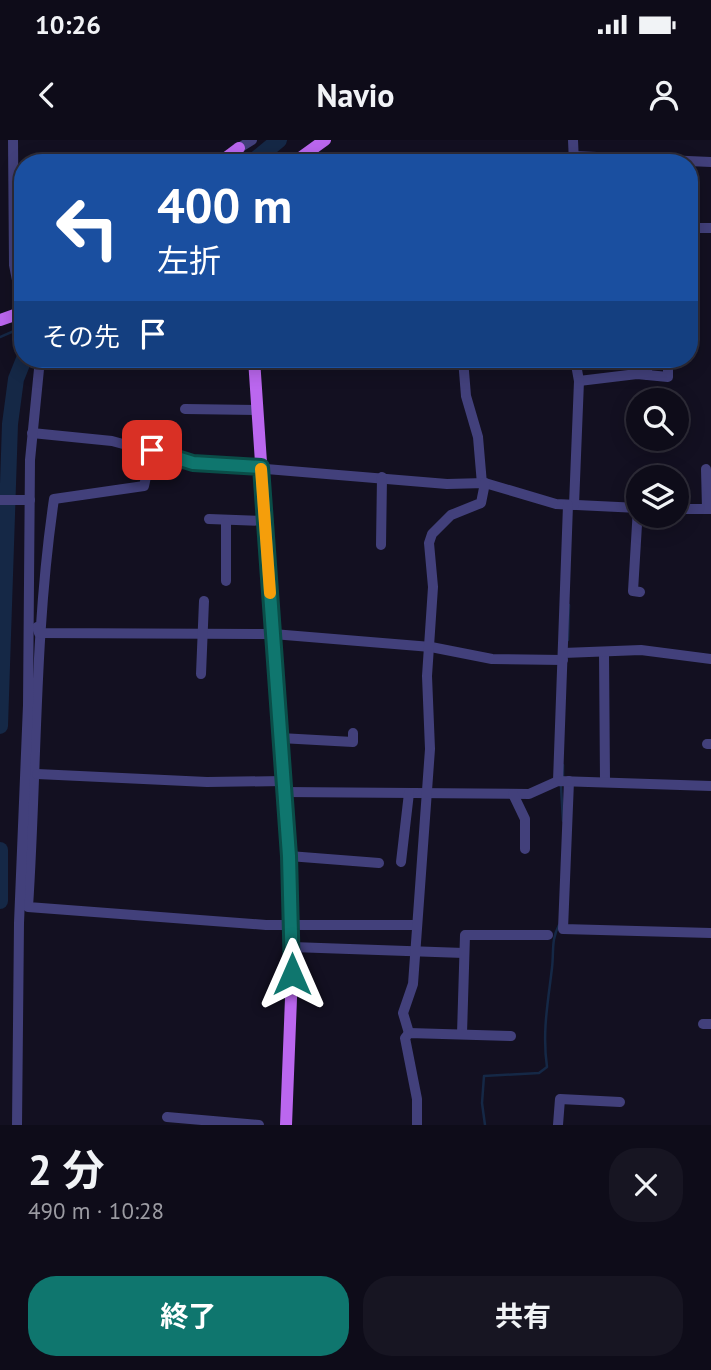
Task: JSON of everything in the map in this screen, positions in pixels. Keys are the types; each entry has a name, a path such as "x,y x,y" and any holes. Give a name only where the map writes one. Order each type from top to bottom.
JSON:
{"main road":[{"path":"306,154 325,140"},
{"path":"255,368 289,856 292,947 286,1125"}],"street":[{"path":"13,140 14,265"},
{"path":"239,150 252,140"},
{"path":"17,1125 19,936 28,705 26,500 39,368"},
{"path":"409,1033 403,1013 413,984 415,925 430,749 427,725 433,587 429,542 432,534 452,515 481,503 484,483 478,437 466,396 464,368"},
{"path":"577,368 579,381 565,655 563,929 711,933"},
{"path":"647,368 647,375"},
{"path":"579,381 647,375 668,376 668,368"},
{"path":"185,409 257,410"},
{"path":"32,433 112,441 193,463 447,484 484,483 538,500 571,505 626,507"},
{"path":"152,450 144,486 54,499 39,633 37,774 28,907 291,924 415,925"},
{"path":"689,509 709,509 706,468"},
{"path":"381,545 382,477"},
{"path":"1,500 26,500"},
{"path":"209,519 223,519 226,522 265,521"},
{"path":"226,522 226,581"},
{"path":"638,528 633,591 640,592"},
{"path":"27,579 39,633"},
{"path":"201,674 204,601"},
{"path":"39,633 273,634 431,647 492,659 641,650 711,659"},
{"path":"604,652 605,781"},
{"path":"280,738 353,742 353,733"},
{"path":"37,774 409,793 538,792 564,780 711,786"},
{"path":"401,862 409,793"},
{"path":"513,794 525,819 525,849"},
{"path":"289,856 379,863"},
{"path":"462,1034 465,935 548,935"},
{"path":"292,947 464,953"},
{"path":"409,1033 511,1036"},
{"path":"409,1033 405,1038 417,1099 417,1125"},
{"path":"558,1125 560,1098 620,1102"},
{"path":"167,1117 259,1125"}],"waterway":[{"path":"262,154 279,140"},
{"path":"0,337 14,331"},
{"path":"0,726 10,424 16,379 20,368"},
{"path":"0,602 5,597"},
{"path":"568,640 569,605"},
{"path":"563,765 563,776"},
{"path":"561,787 563,821"},
{"path":"0,850 0,901"},
{"path":"485,1125 482,1103 484,1076 539,1073 547,1067 546,1017 554,941 559,925"}],"slow traffic":[{"path":"261,469 270,593"}],"route":[{"path":"152,450 193,463 261,467 289,856 292,974"}]}
